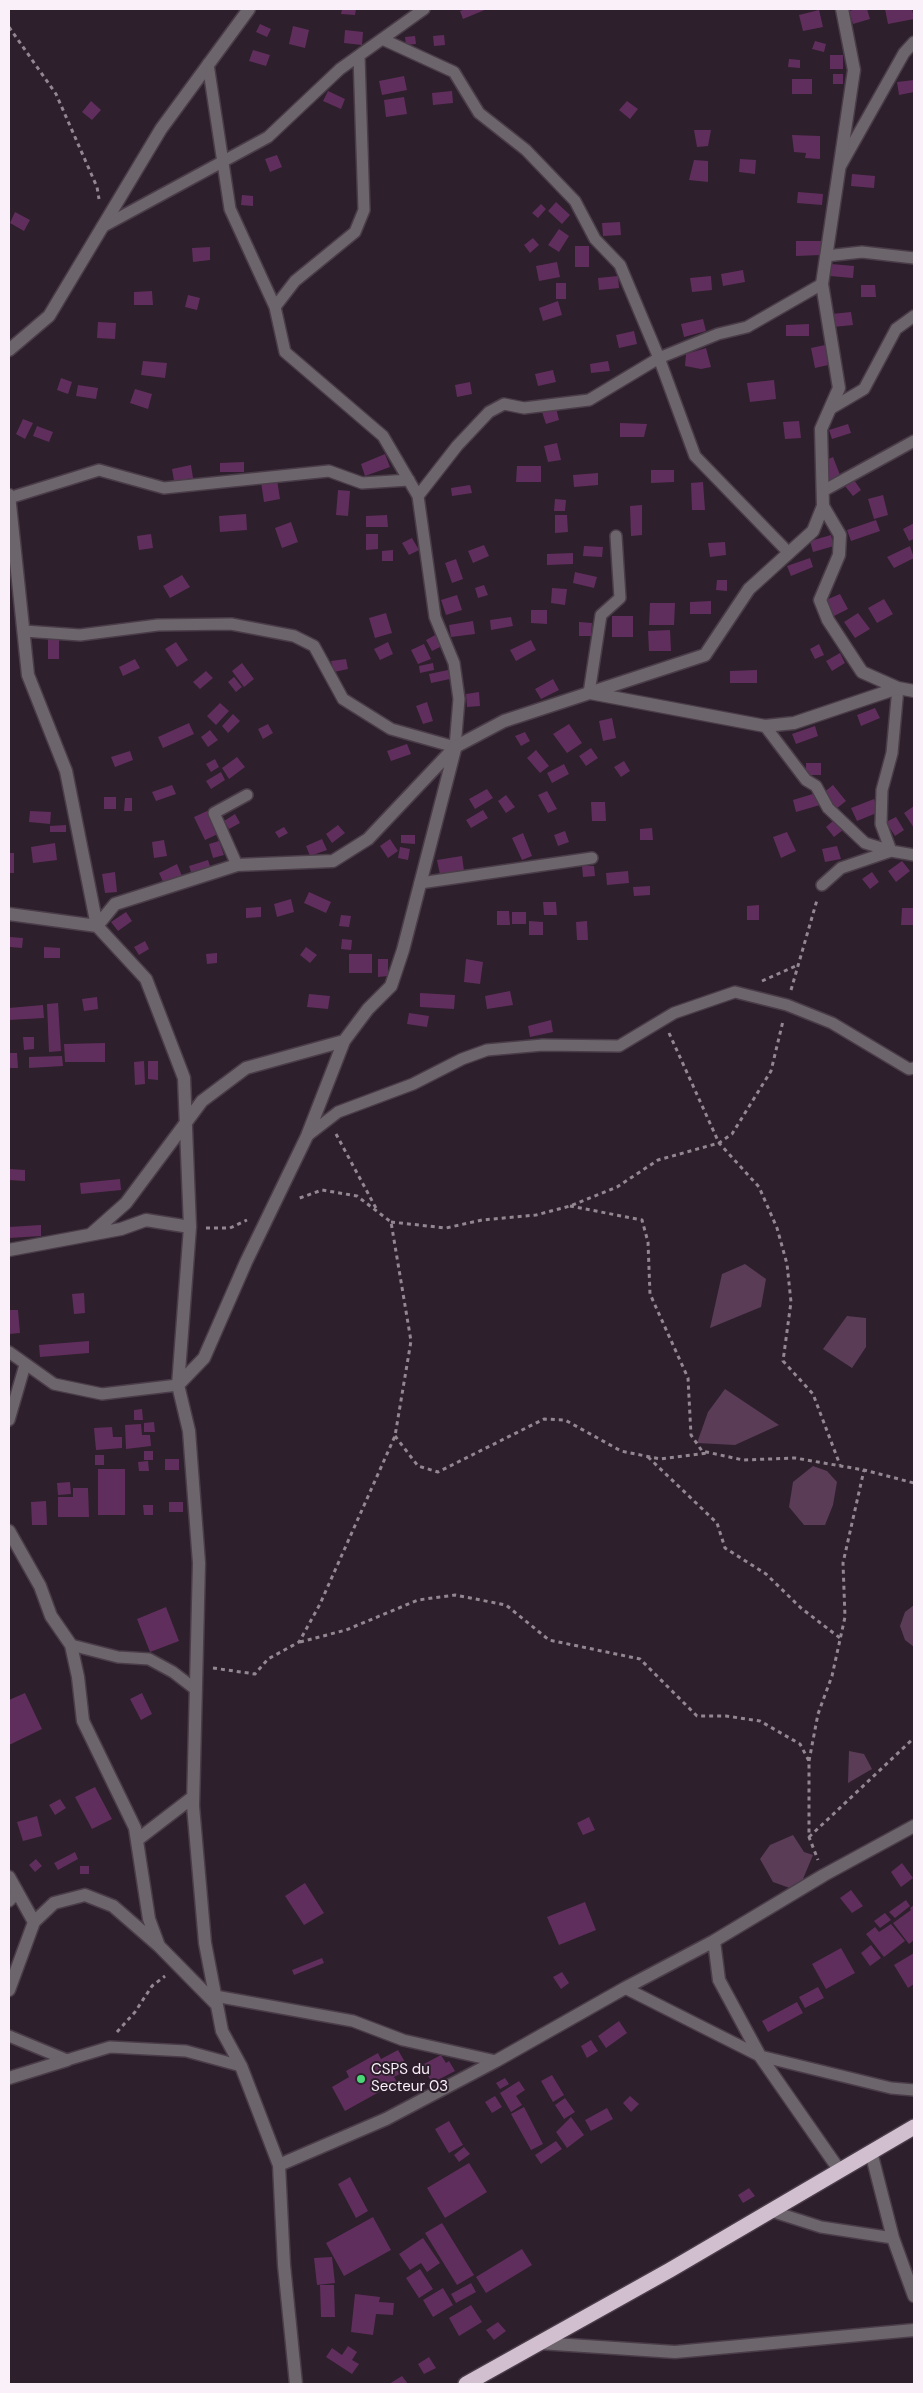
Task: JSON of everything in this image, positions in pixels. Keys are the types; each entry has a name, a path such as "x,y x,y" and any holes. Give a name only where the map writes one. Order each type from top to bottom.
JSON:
{"highway":[{"path":"466,2384 914,2128"}],"street":[{"path":"9,350 49,316 161,129 249,9"},
{"path":"97,926 115,904 237,865 333,861 368,839 456,746 504,721 705,655 749,589 813,531 823,506 821,429 839,388 822,284 854,70 842,9"},
{"path":"9,497 28,675 66,771 97,926 146,979 184,1078 190,1227 178,1385 189,1430 199,1563 193,1797 205,1943 222,2031 241,2066 279,2165 284,2265 296,2384"},
{"path":"823,506 840,535 839,555 820,600 828,620 862,672 898,688 914,691"},
{"path":"589,693 765,726 794,723 898,688"},
{"path":"178,1385 204,1358 307,1136 344,1040 368,1009 391,986 403,950 456,746"},
{"path":"9,914 97,926"},
{"path":"90,1234 126,1203 202,1101 246,1068 344,1040"},
{"path":"9,1250 120,1229 146,1220 190,1227"},
{"path":"9,1531 40,1586 51,1616 71,1645 78,1677 83,1721 118,1789 135,1828 150,1919 158,1946"},
{"path":"137,1840 193,1797"},
{"path":"279,2165 386,2119 714,1941 824,1875 914,1826"},
{"path":"9,1877 13,1898 34,1922"},
{"path":"9,1990 34,1922 54,1903 86,1895 113,1906 216,2000"},
{"path":"714,1941 720,1980 760,2056 840,2171"},
{"path":"9,2078 67,2060"},
{"path":"871,2152 893,2238 914,2296"},
{"path":"539,2343 675,2352 914,2330"}],"lane":[{"path":"102,227 268,137 340,70 424,9"},
{"path":"382,39 454,72 479,113 526,150 575,201 595,239 620,265 659,358 695,456 789,553"},
{"path":"839,168 904,53 914,42"},
{"path":"275,307 295,281 354,232 364,210 359,56"},
{"path":"24,631 80,635 158,625 231,624 294,636 314,646 343,699 391,729 456,746 458,690 454,662 435,617 418,496 384,436 286,352 275,307 230,209 208,64"},
{"path":"826,256 862,252 914,258"},
{"path":"418,496 457,446 489,412 504,404 524,408 589,400 659,358 718,334 747,326 822,284"},
{"path":"830,409 864,389 896,330 914,316"},
{"path":"823,491 914,441"},
{"path":"9,497 99,470 164,488 329,471 362,483 409,480"},
{"path":"589,693 601,615 620,598 616,536"},
{"path":"890,851 881,824 882,790 892,753 898,688"},
{"path":"765,726 806,780 816,786 828,808 865,843 890,851 914,855"},
{"path":"237,865 214,813 248,795"},
{"path":"822,885 841,868 890,851"},
{"path":"420,883 592,858"},
{"path":"307,1136 338,1112 414,1084 462,1059 487,1050 543,1044 618,1046 674,1013 735,992 787,1006 832,1023 909,1069 914,1068"},
{"path":"9,1352 54,1384 102,1394 178,1385"},
{"path":"9,1420 25,1365"},
{"path":"71,1645 118,1657 149,1659 173,1672 195,1689"},
{"path":"625,1988 760,2056 891,2088 914,2090"},
{"path":"216,2000 353,2021 403,2040 496,2060"},
{"path":"9,2036 67,2060 110,2047 186,2051 241,2066"},
{"path":"771,2211 821,2227 893,2238"}],"path":[{"path":"9,27 56,94 97,187 102,227"},
{"path":"190,1227 230,1228 273,1207 322,1190 357,1196 391,1222 446,1228 482,1220 536,1215 570,1206 617,1187 658,1160 720,1143 732,1134 771,1071 798,965 822,885"},
{"path":"735,992 798,965"},
{"path":"663,1019 720,1143 759,1187 777,1228 787,1264 791,1302 783,1361 813,1394 840,1466"},
{"path":"329,1119 378,1213"},
{"path":"570,1206 642,1220 648,1242 650,1294 688,1378 691,1435 702,1451 743,1460 795,1458 864,1470 914,1483"},
{"path":"299,1642 320,1604 395,1436 411,1341 391,1222"},
{"path":"395,1436 418,1466 438,1472 544,1419 565,1420 622,1451 660,1459 711,1452"},
{"path":"648,1456 717,1523 725,1548 766,1574 801,1608 840,1638"},
{"path":"824,1875 809,1837 809,1761 818,1714 832,1676 845,1617 843,1564 864,1470"},
{"path":"196,1665 255,1674 268,1659 299,1642 346,1630 418,1600 456,1595 506,1605 549,1640 640,1659 697,1716 726,1716 760,1721 800,1744 809,1761"},
{"path":"809,1837 914,1738"},
{"path":"110,2047 110,2039 135,2012 152,1986 178,1966"}],"shaded area":[{"path":"745,1264 766,1279 761,1307 710,1328 722,1274"},
{"path":"847,1316 866,1318 866,1347 852,1368 823,1349"},
{"path":"725,1389 779,1425 735,1445 697,1443 708,1412"},
{"path":"813,1466 827,1471 837,1482 833,1505 825,1525 804,1525 789,1507 793,1482"},
{"path":"914,1605 914,1647 905,1640 900,1626 905,1612"},
{"path":"849,1751 864,1754 872,1769 848,1783"},
{"path":"793,1835 804,1852 813,1855 798,1891 773,1882 760,1859 770,1845"}],"building":[{"path":"342,9 356,9 355,15 341,14"},
{"path":"466,9 487,9 463,19 460,11"},
{"path":"867,9 870,19 853,24 849,11"},
{"path":"885,9 912,9 914,19 888,24"},
{"path":"819,10 823,27 803,31 799,15"},
{"path":"260,24 271,29 267,37 256,32"},
{"path":"293,26 309,30 305,48 289,44"},
{"path":"345,30 363,32 362,45 344,43"},
{"path":"444,35 445,45 434,46 433,36"},
{"path":"415,36 416,44 406,45 405,37"},
{"path":"815,41 826,44 824,52 812,49"},
{"path":"253,50 270,55 266,66 249,61"},
{"path":"830,55 843,55 843,69 830,69"},
{"path":"789,59 800,60 800,68 788,67"},
{"path":"833,74 843,74 843,84 833,84"},
{"path":"404,76 407,90 382,95 379,81"},
{"path":"792,79 812,79 812,94 792,94"},
{"path":"914,80 914,92 899,95 897,82"},
{"path":"328,91 345,99 341,109 323,101"},
{"path":"452,91 453,103 433,105 432,93"},
{"path":"404,97 407,114 386,117 384,100"},
{"path":"91,101 101,110 92,120 82,112"},
{"path":"627,101 638,109 630,119 619,110"},
{"path":"694,130 711,130 708,146 697,147"},
{"path":"792,135 820,136 820,159 805,158 806,153 794,152"},
{"path":"277,155 282,167 270,172 265,159"},
{"path":"740,159 756,160 755,174 739,172"},
{"path":"694,160 708,161 708,182 689,180"},
{"path":"852,174 875,176 874,188 851,186"},
{"path":"798,192 823,194 822,205 797,203"},
{"path":"242,195 253,196 253,206 241,205"},
{"path":"556,202 570,215 562,224 548,211"},
{"path":"541,204 546,209 538,218 532,213"},
{"path":"15,212 30,220 24,231 10,223"},
{"path":"620,222 621,235 603,236 602,223"},
{"path":"559,229 569,236 559,252 548,245"},
{"path":"533,238 539,245 530,253 524,245"},
{"path":"796,241 821,241 821,255 796,256"},
{"path":"575,246 589,246 589,267 575,267"},
{"path":"210,247 210,260 193,262 192,248"},
{"path":"557,262 560,277 539,281 536,266"},
{"path":"831,264 854,266 853,278 830,276"},
{"path":"743,270 745,282 723,286 721,274"},
{"path":"618,276 619,288 599,290 598,278"},
{"path":"711,276 712,290 692,292 690,278"},
{"path":"556,283 566,283 566,299 556,299"},
{"path":"861,285 875,285 876,297 861,297"},
{"path":"152,291 153,305 134,305 134,292"},
{"path":"188,295 200,298 197,310 185,307"},
{"path":"558,301 562,315 543,321 539,308"},
{"path":"851,312 853,325 833,327 832,314"},
{"path":"703,319 706,331 684,337 681,324"},
{"path":"98,322 116,323 115,339 97,338"},
{"path":"809,324 809,336 786,336 786,325"},
{"path":"634,331 637,344 619,348 616,335"},
{"path":"825,345 828,365 815,368 811,348"},
{"path":"706,348 711,367 701,369 685,366 686,354"},
{"path":"143,361 167,363 165,378 141,375"},
{"path":"608,361 610,371 591,373 590,364"},
{"path":"553,370 556,382 538,386 535,374"},
{"path":"61,378 72,382 68,394 57,390"},
{"path":"774,380 776,399 750,402 747,383"},
{"path":"470,382 472,394 457,397 455,385"},
{"path":"78,385 98,388 96,399 76,396"},
{"path":"135,389 152,394 148,409 130,403"},
{"path":"556,408 559,420 546,424 542,412"},
{"path":"23,419 33,423 25,439 16,434"},
{"path":"799,421 801,438 785,439 783,422"},
{"path":"620,423 647,424 644,437 620,437"},
{"path":"848,424 851,433 832,439 829,430"},
{"path":"37,426 53,432 49,442 33,436"},
{"path":"557,443 561,460 548,462 544,446"},
{"path":"385,454 390,467 365,476 361,464"},
{"path":"833,457 842,480 823,491 815,477 822,472 822,462"},
{"path":"244,462 244,472 220,472 220,463"},
{"path":"191,465 193,478 174,481 172,469"},
{"path":"517,466 541,466 541,482 516,482"},
{"path":"651,470 674,470 674,482 651,483"},
{"path":"598,473 598,485 574,487 573,475"},
{"path":"277,480 280,499 264,502 261,482"},
{"path":"854,480 861,490 853,496 845,486"},
{"path":"703,482 705,510 692,510 691,483"},
{"path":"470,485 472,493 452,496 451,488"},
{"path":"338,490 350,491 348,516 336,515"},
{"path":"883,495 888,515 874,519 868,499"},
{"path":"555,499 566,500 565,511 554,511"},
{"path":"642,505 642,535 631,536 630,506"},
{"path":"246,514 247,530 220,532 219,516"},
{"path":"387,515 388,527 366,527 366,516"},
{"path":"555,515 567,515 568,532 555,533"},
{"path":"876,520 880,531 851,541 847,530"},
{"path":"291,522 298,542 282,548 275,528"},
{"path":"914,523 914,539 909,541 903,529"},
{"path":"151,534 153,548 139,550 137,536"},
{"path":"366,534 378,534 378,549 366,550"},
{"path":"831,535 834,546 813,552 810,541"},
{"path":"412,538 419,550 409,555 402,543"},
{"path":"725,542 726,555 710,557 708,543"},
{"path":"484,545 489,556 473,563 468,551"},
{"path":"584,546 603,547 602,557 583,556"},
{"path":"910,546 914,558 894,568 887,557"},
{"path":"393,550 393,561 382,561 382,551"},
{"path":"573,553 573,564 547,565 547,554"},
{"path":"810,558 813,567 791,576 787,566"},
{"path":"456,559 463,579 452,583 445,563"},
{"path":"575,572 597,577 594,588 573,583"},
{"path":"182,575 190,587 170,598 163,586"},
{"path":"717,580 727,580 727,591 716,590"},
{"path":"484,585 488,595 478,598 475,588"},
{"path":"552,588 567,589 565,605 551,603"},
{"path":"840,594 848,609 834,616 826,600"},
{"path":"457,595 462,610 446,615 441,600"},
{"path":"884,599 893,614 877,623 868,608"},
{"path":"711,601 711,614 690,614 690,602"},
{"path":"650,603 675,603 674,625 649,625"},
{"path":"531,610 547,610 547,624 531,623"},
{"path":"386,613 392,633 375,638 369,618"},
{"path":"858,613 870,629 855,638 844,622"},
{"path":"612,616 633,616 633,637 612,637"},
{"path":"511,617 513,626 491,630 490,620"},
{"path":"473,621 475,634 451,637 449,625"},
{"path":"579,622 592,623 591,636 579,636"},
{"path":"670,630 671,651 649,651 648,631"},
{"path":"439,633 444,645 432,651 426,640"},
{"path":"48,637 59,637 59,659 48,659"},
{"path":"531,640 536,650 516,661 510,650"},
{"path":"176,642 188,660 177,667 165,649"},
{"path":"388,642 393,654 380,660 374,649"},
{"path":"424,644 431,659 418,664 411,650"},
{"path":"819,644 824,655 815,659 810,649"},
{"path":"840,653 845,663 832,671 826,661"},
{"path":"135,659 140,668 123,676 119,667"},
{"path":"346,659 348,669 334,672 331,661"},
{"path":"242,663 254,679 244,687 232,671"},
{"path":"433,663 434,670 420,673 419,666"},
{"path":"448,670 450,679 431,683 429,674"},
{"path":"757,670 757,683 730,683 730,671"},
{"path":"206,671 213,678 200,689 193,682"},
{"path":"234,677 242,687 236,692 228,682"},
{"path":"553,679 559,690 541,699 535,689"},
{"path":"479,692 480,706 467,707 466,694"},
{"path":"427,702 433,721 423,724 416,706"},
{"path":"220,703 229,711 216,725 207,716"},
{"path":"875,708 880,718 861,726 857,715"},
{"path":"233,714 240,721 228,733 222,726"},
{"path":"612,718 616,738 603,741 599,721"},
{"path":"189,723 194,734 163,748 158,737"},
{"path":"268,724 273,733 263,739 258,729"},
{"path":"569,724 582,743 567,753 553,734"},
{"path":"815,726 818,736 796,744 792,734"},
{"path":"210,730 218,740 208,747 201,737"},
{"path":"525,732 530,741 521,746 515,736"},
{"path":"407,744 411,754 391,761 387,751"},
{"path":"591,748 598,758 586,766 579,756"},
{"path":"536,750 549,766 540,773 527,758"},
{"path":"130,751 133,760 115,767 111,757"},
{"path":"237,757 245,767 229,779 222,768"},
{"path":"215,759 219,767 211,772 206,764"},
{"path":"624,761 630,771 621,777 614,767"},
{"path":"806,763 821,763 821,775 806,775"},
{"path":"564,764 569,774 552,783 547,773"},
{"path":"221,772 225,780 211,789 206,781"},
{"path":"172,785 176,794 156,801 152,792"},
{"path":"833,785 846,801 836,809 823,793"},
{"path":"487,789 493,798 475,809 469,799"},
{"path":"547,791 557,809 548,813 538,795"},
{"path":"816,793 820,805 796,812 793,800"},
{"path":"506,795 515,807 506,813 498,801"},
{"path":"104,797 116,797 116,809 104,809"},
{"path":"125,798 132,798 132,811 124,811"},
{"path":"874,799 879,812 857,821 851,808"},
{"path":"591,802 605,802 606,821 592,821"},
{"path":"914,806 914,828 904,813"},
{"path":"483,810 488,818 471,828 466,820"},
{"path":"30,811 51,812 50,824 29,822"},
{"path":"207,811 218,834 205,840 194,817"},
{"path":"235,814 240,823 229,829 224,821"},
{"path":"896,817 904,830 895,836 886,822"},
{"path":"834,820 843,830 834,837 826,827"},
{"path":"66,825 66,832 50,832 50,826"},
{"path":"338,825 345,833 332,843 326,834"},
{"path":"284,827 288,833 279,838 275,832"},
{"path":"652,828 653,840 640,840 640,829"},
{"path":"565,831 569,842 558,846 554,835"},
{"path":"787,832 796,851 781,858 773,837"},
{"path":"523,833 532,856 522,860 512,838"},
{"path":"401,835 415,835 415,844 401,843"},
{"path":"322,839 327,850 310,856 306,846"},
{"path":"390,839 398,851 388,858 380,846"},
{"path":"164,840 167,856 154,858 152,842"},
{"path":"219,841 224,855 213,858 209,844"},
{"path":"55,843 57,860 33,863 31,847"},
{"path":"837,846 841,859 825,862 822,849"},
{"path":"400,847 410,849 408,860 398,858"},
{"path":"9,853 14,853 14,873 9,873"},
{"path":"462,856 464,871 440,875 437,860"},
{"path":"208,860 211,869 192,875 189,866"},
{"path":"902,861 910,871 896,882 888,871"},
{"path":"177,864 182,876 164,884 159,873"},
{"path":"582,866 594,866 595,876 583,877"},
{"path":"628,871 629,883 607,885 606,873"},
{"path":"115,872 117,892 105,893 102,874"},
{"path":"872,872 879,882 870,889 862,879"},
{"path":"650,886 650,895 634,896 633,887"},
{"path":"309,892 331,902 326,913 304,903"},
{"path":"291,899 294,912 277,917 274,904"},
{"path":"543,902 556,902 557,915 544,915"},
{"path":"759,905 759,920 747,920 747,906"},
{"path":"261,907 261,917 246,918 246,908"},
{"path":"902,908 914,908 914,925 901,925"},
{"path":"497,911 509,911 510,925 497,925"},
{"path":"126,912 132,921 118,931 111,922"},
{"path":"512,912 526,912 526,924 512,924"},
{"path":"341,915 351,916 349,927 339,926"},
{"path":"529,921 543,922 543,935 529,935"},
{"path":"587,921 588,940 577,940 576,922"},
{"path":"10,937 23,938 22,948 10,947"},
{"path":"342,939 352,940 351,950 341,949"},
{"path":"145,941 149,949 139,955 134,947"},
{"path":"44,947 60,948 60,958 44,958"},
{"path":"306,947 317,955 310,963 300,955"},
{"path":"217,953 217,963 207,964 206,954"},
{"path":"349,954 372,954 372,973 349,973"},
{"path":"378,959 388,959 388,976 378,977"},
{"path":"466,959 483,962 480,984 464,982"},
{"path":"510,991 513,1005 487,1009 485,996"},
{"path":"420,993 455,995 454,1009 420,1007"},
{"path":"309,994 330,996 328,1009 307,1007"},
{"path":"97,997 98,1009 84,1011 82,999"},
{"path":"58,1003 61,1051 49,1052 47,1004"},
{"path":"43,1005 44,1018 9,1020 9,1008"},
{"path":"409,1013 429,1016 427,1027 407,1024"},
{"path":"551,1020 553,1032 530,1037 528,1026"},
{"path":"23,1037 34,1037 34,1049 24,1050"},
{"path":"105,1043 105,1062 65,1062 64,1044"},
{"path":"9,1053 17,1053 18,1068 9,1068"},
{"path":"62,1056 63,1066 29,1068 29,1057"},
{"path":"144,1061 145,1084 135,1085 134,1062"},
{"path":"148,1061 158,1061 158,1080 148,1079"},
{"path":"9,1169 25,1170 25,1181 9,1180"},
{"path":"120,1179 121,1190 81,1194 80,1183"},
{"path":"41,1225 41,1236 9,1238 9,1227"},
{"path":"84,1293 85,1313 74,1314 72,1294"},
{"path":"9,1310 18,1310 20,1333 9,1334"},
{"path":"89,1341 89,1353 40,1357 39,1345"},
{"path":"142,1409 143,1420 134,1420 134,1410"},
{"path":"154,1422 155,1432 144,1432 144,1423"},
{"path":"141,1424 142,1435 150,1435 151,1446 126,1449 125,1425"},
{"path":"112,1427 113,1437 122,1437 122,1448 96,1450 94,1428"},
{"path":"144,1451 153,1451 153,1460 144,1460"},
{"path":"95,1455 104,1455 104,1465 95,1465"},
{"path":"165,1459 179,1459 179,1470 165,1470"},
{"path":"148,1461 149,1471 139,1471 138,1462"},
{"path":"98,1469 125,1469 125,1515 98,1515"},
{"path":"70,1482 71,1494 58,1495 57,1483"},
{"path":"73,1488 88,1488 89,1517 58,1517 58,1497 73,1497"},
{"path":"46,1501 47,1525 32,1525 31,1502"},
{"path":"169,1502 183,1502 183,1512 169,1512"},
{"path":"143,1505 153,1505 153,1515 144,1515"},
{"path":"166,1607 179,1641 150,1652 137,1619"},
{"path":"25,1693 42,1729 9,1745 9,1700"},
{"path":"142,1693 152,1714 141,1720 130,1699"},
{"path":"95,1787 112,1819 92,1829 75,1797"},
{"path":"60,1799 66,1808 55,1815 49,1805"},
{"path":"37,1816 42,1836 23,1841 17,1822"},
{"path":"589,1817 595,1830 583,1835 577,1823"},
{"path":"75,1852 78,1859 58,1870 54,1863"},
{"path":"36,1859 42,1866 35,1872 29,1865"},
{"path":"902,1863 913,1878 901,1887 891,1872"},
{"path":"80,1866 89,1866 89,1874 80,1874"},
{"path":"305,1883 324,1913 304,1925 285,1896"},
{"path":"851,1890 863,1906 852,1913 840,1898"},
{"path":"906,1900 910,1906 895,1918 889,1912"},
{"path":"585,1902 596,1930 559,1945 547,1917"},
{"path":"914,1905 914,1940 909,1944 893,1923 911,1910 910,1908"},
{"path":"885,1913 891,1920 880,1928 874,1921"},
{"path":"891,1924 905,1941 884,1957 866,1934 875,1927 879,1932"},
{"path":"871,1945 881,1958 870,1966 861,1953"},
{"path":"841,1948 855,1973 826,1989 812,1964"},
{"path":"914,1953 914,1984 908,1988 894,1965"},
{"path":"322,1958 324,1963 294,1975 292,1970"},
{"path":"562,1972 569,1983 561,1989 553,1977"},
{"path":"818,1987 824,1998 805,2008 799,1997"},
{"path":"797,2002 803,2013 768,2032 762,2021"},
{"path":"619,2021 627,2033 606,2048 598,2036"},
{"path":"591,2040 598,2051 587,2058 581,2046"},
{"path":"398,2050 409,2069 394,2077 397,2082 345,2111 332,2087 349,2077 346,2071 378,2053 381,2059"},
{"path":"441,2055 446,2063 449,2061 455,2071 432,2083 422,2065"},
{"path":"552,2075 564,2095 553,2102 541,2081"},
{"path":"505,2078 509,2084 500,2089 496,2083"},
{"path":"519,2081 525,2090 516,2096 522,2105 511,2112 500,2093"},
{"path":"495,2096 502,2107 492,2113 485,2102"},
{"path":"630,2096 639,2104 631,2112 623,2103"},
{"path":"565,2098 575,2112 564,2119 555,2105"},
{"path":"524,2107 543,2144 531,2150 511,2114"},
{"path":"607,2108 613,2119 591,2131 585,2120"},
{"path":"571,2117 584,2135 567,2148 556,2132"},
{"path":"449,2121 463,2145 449,2153 435,2129"},
{"path":"556,2141 562,2149 541,2164 535,2155"},
{"path":"464,2147 470,2154 459,2162 454,2155"},
{"path":"469,2163 487,2192 445,2218 427,2188"},
{"path":"350,2177 368,2211 356,2218 338,2184"},
{"path":"749,2188 755,2196 743,2203 738,2195"},
{"path":"373,2217 391,2250 344,2276 326,2243"},
{"path":"442,2223 474,2275 457,2285 425,2233"},
{"path":"423,2238 440,2263 427,2272 421,2263 410,2270 399,2254"},
{"path":"522,2249 532,2265 486,2293 476,2277"},
{"path":"332,2257 335,2283 317,2285 314,2258"},
{"path":"420,2269 433,2289 419,2298 406,2278"},
{"path":"471,2283 476,2292 456,2303 451,2294"},
{"path":"320,2285 334,2285 335,2317 321,2317"},
{"path":"443,2288 453,2305 433,2317 423,2300"},
{"path":"355,2294 380,2297 379,2302 394,2303 393,2315 376,2314 373,2335 351,2332"},
{"path":"471,2305 482,2322 459,2336 449,2318"},
{"path":"498,2322 506,2331 494,2340 486,2330"},
{"path":"348,2346 357,2352 352,2360 359,2364 352,2374 326,2357 332,2348 342,2355"},
{"path":"429,2357 436,2368 424,2374 418,2364"},
{"path":"402,2376 408,2384 389,2384"}],"place":[{"name":"CSPS du Secteur 03","path":"361,2079"}]}
